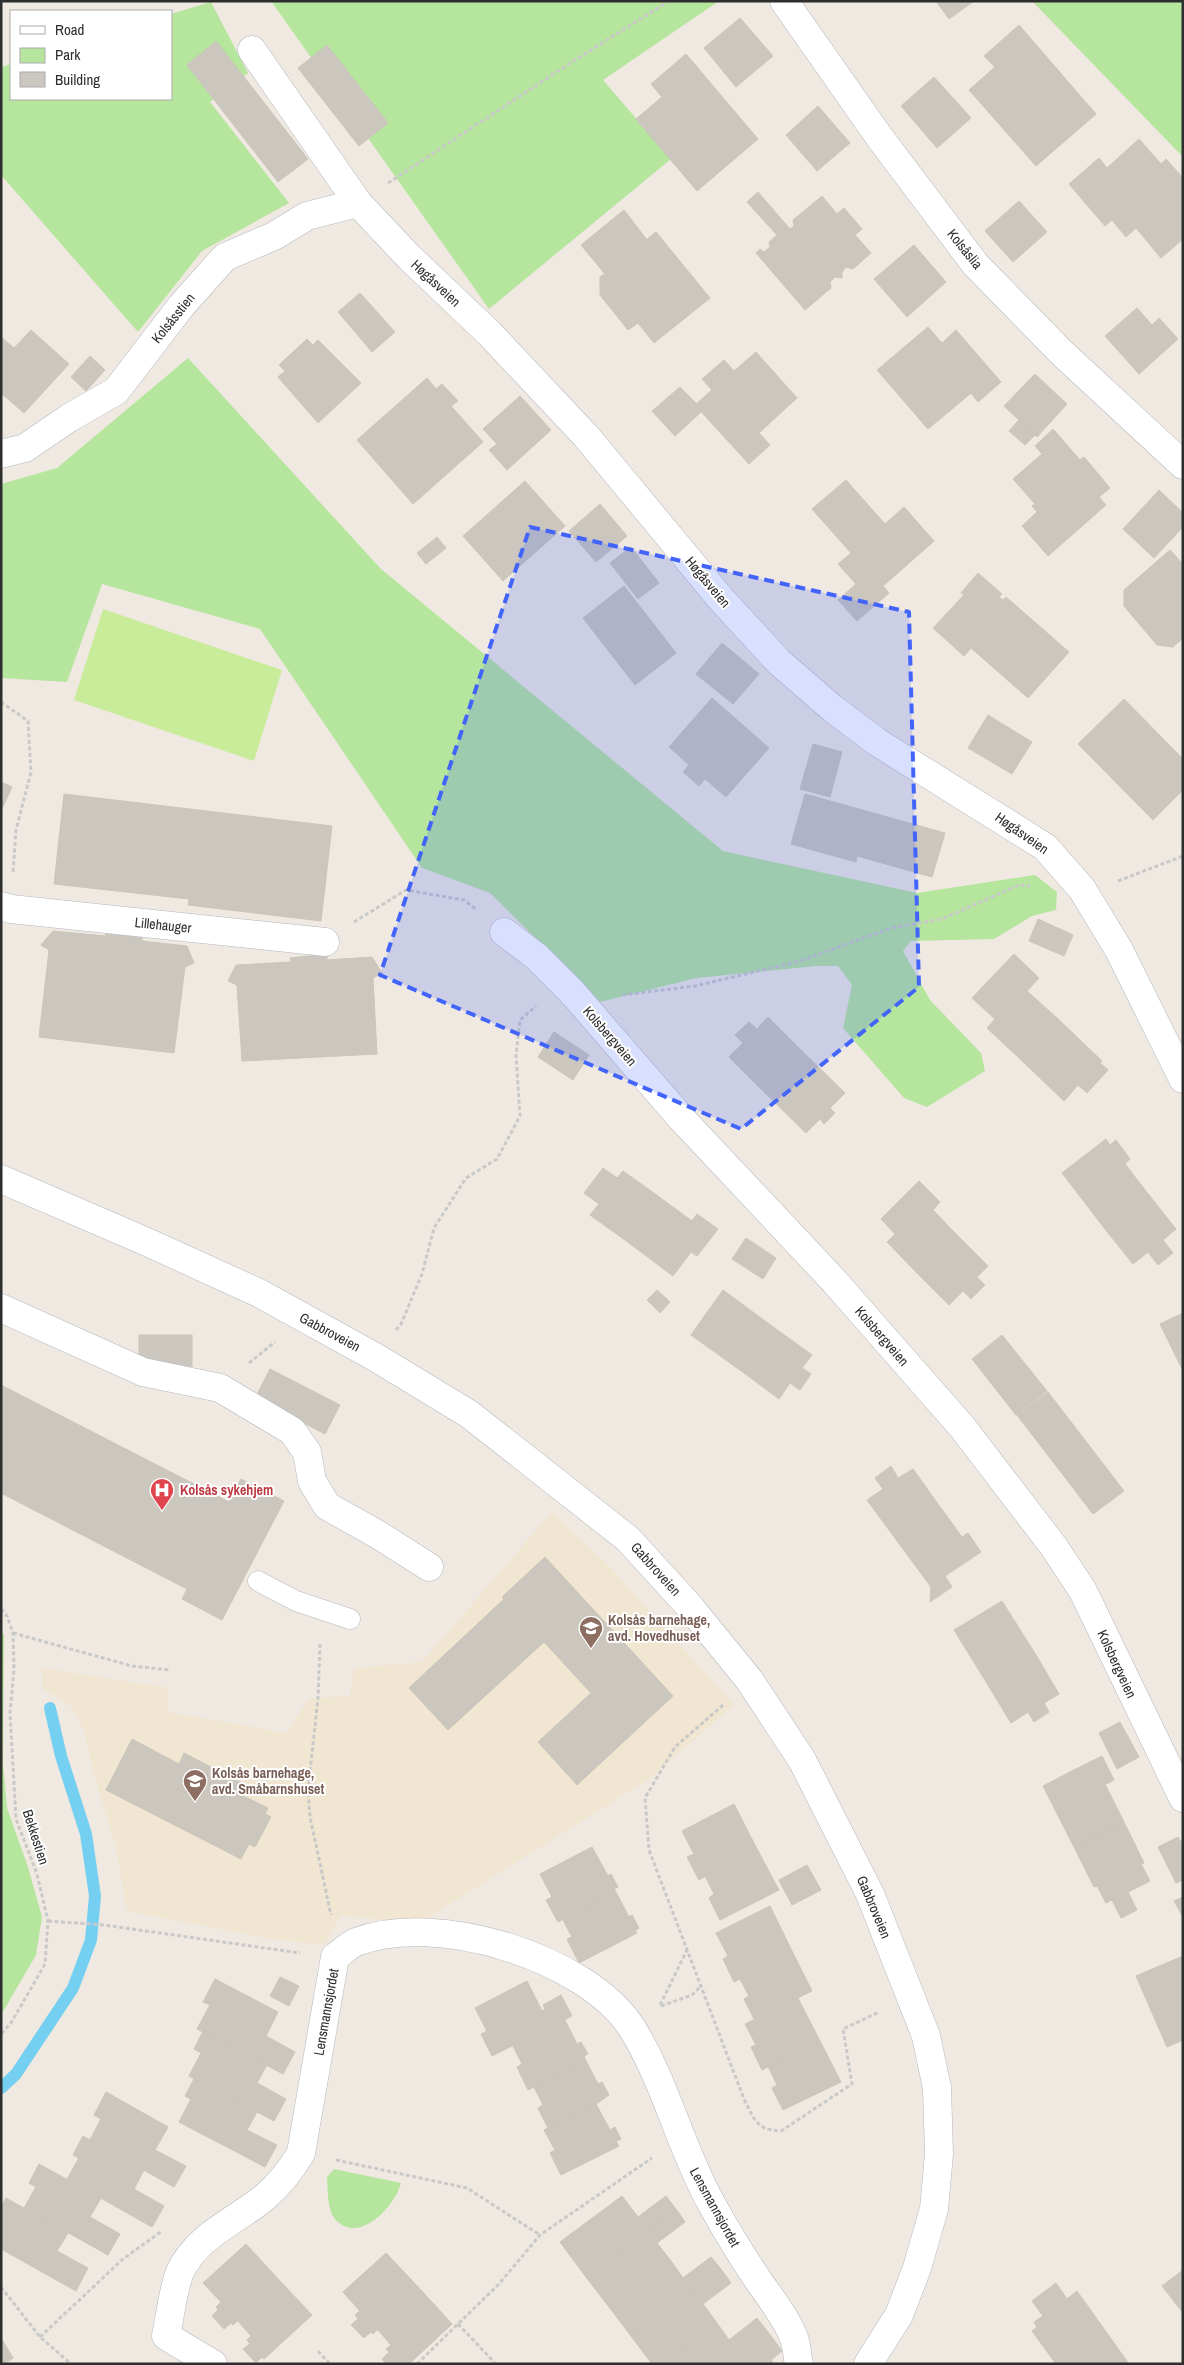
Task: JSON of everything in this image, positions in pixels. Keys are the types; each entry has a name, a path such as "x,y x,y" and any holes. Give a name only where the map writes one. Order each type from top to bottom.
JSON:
{"street":[{"name":"Kolsåslia","path":"784,1 880,138 975,264 1062,353 1183,465"},
{"name":"Høgåsveien","path":"252,50 358,203 409,257 490,334 586,436 721,599 779,662 832,708 877,742 1045,847 1082,889 1119,950 1183,1079"},
{"name":"Kolsåsstien","path":"1,454 25,448 69,418 116,391 182,305 225,257 274,236 307,216 358,203"},
{"name":"Lillehauger","path":"6,907 324,942"},
{"name":"Kolsbergveien","path":"504,932 537,957 572,992 681,1118 835,1282 963,1428 1054,1548 1083,1591 1183,1798"},
{"name":"Gabbroveien","path":"1,1179 147,1242 259,1294 375,1357 469,1414 628,1538 690,1607 750,1681 802,1760 870,1894 926,2036 937,2088 940,2154 934,2209 917,2268 899,2315 868,2364"},
{"path":"1,1308 143,1372 220,1388 292,1431 307,1452 312,1481 327,1506 429,1567"},
{"name":"Lensmannsjordet","path":"213,2364 166,2336 180,2272 195,2250 214,2232 264,2198 289,2174 301,2153 335,1957 354,1942 387,1933 426,1931 472,1937 538,1959 575,1978 604,1996 631,2028 663,2091 695,2175 728,2233 795,2338 799,2364"}],"lane":[{"path":"258,1581 296,1601 350,1619"}],"path":[{"path":"358,203 564,67 669,1"},
{"path":"1,702 28,721 31,772 16,830 6,907"},
{"path":"375,1357 401,1324 422,1274 434,1228 466,1178 497,1159 520,1116 516,1055 520,1020 539,1002 572,992 620,996 695,986 800,961 890,928 942,919 1020,885 1082,889 1107,886 1183,856"},
{"path":"324,942 369,911 406,890 464,900 504,932"},
{"path":"220,1388 304,1318"},
{"path":"1,1609 7,1616 12,1633 132,1666 170,1670"},
{"name":"Bekkestien","path":"1,2034 11,2022 45,1964 48,1921 37,1874 16,1819 11,1764 10,1713 14,1670 12,1633"},
{"path":"48,1921 104,1925 335,1957 334,1927 310,1817 308,1791 318,1698 320,1642"},
{"path":"750,1681 675,1747 645,1798 649,1850 744,2099 755,2121 767,2130 781,2131 852,2084 843,2029 910,1996"},
{"path":"660,2006 688,1950"},
{"path":"631,2028 660,2006 692,1995 701,1986"},
{"path":"417,2364 499,2284 540,2235 681,2137"},
{"path":"301,2153 467,2188 540,2235"},
{"path":"40,2337 123,2259 157,2233 186,2222 214,2232"},
{"path":"1,2287 40,2337 71,2364"},
{"path":"458,2324 496,2364"},
{"path":"318,2351 330,2364"}],"highlighted area":[{"path":"530,527 909,612 919,987 741,1129 380,975"}],"shaded area":[{"path":"552,1512 611,1568 734,1705 649,1779 426,1919 386,1920 341,1916 324,1945 272,1939 127,1911 116,1847 94,1775 84,1730 70,1705 42,1688 42,1668 169,1688 167,1712 287,1733 308,1699 350,1696 354,1668 422,1662"}],"green space":[{"path":"271,1 719,1 603,80 671,159 489,309"},
{"path":"1032,1 1183,1 1183,157"},
{"path":"211,2 248,73 210,102 289,203 202,251 138,332 1,175 1,67 10,64 10,100 172,100 172,14"},
{"path":"188,358 381,569 723,851 917,893 1035,875 1057,892 1056,910 1032,916 994,939 911,941 903,951 930,1000 981,1053 985,1071 927,1107 904,1098 843,1028 852,985 838,966 816,966 697,978 600,1002 490,893 422,868 260,629 102,584 67,682 1,678 1,484 57,468"},
{"path":"103,609 282,670 254,761 74,700"},
{"path":"1,1631 4,1635 3,1764 7,1808 28,1867 42,1917 36,1955 1,2015"},
{"path":"334,2169 401,2183 392,2202 375,2220 365,2226 355,2228 344,2226 332,2215 329,2204 327,2177"}],"building":[{"path":"936,1 974,1 949,19"},
{"path":"740,18 773,56 736,87 704,48"},
{"path":"1019,25 1096,114 1036,166 969,90 995,67 984,56"},
{"path":"216,41 308,159 278,182 187,65"},
{"path":"327,45 388,123 359,146 298,68"},
{"path":"686,54 758,139 697,191 636,119 662,97 651,84"},
{"path":"934,77 971,118 937,148 901,106"},
{"path":"818,106 850,143 817,171 786,135"},
{"path":"1139,139 1161,164 1166,159 1183,178 1183,239 1161,258 1136,228 1126,237 1112,220 1105,226 1069,184 1099,158 1107,168"},
{"path":"758,192 790,229 794,226 793,220 822,196 837,214 844,208 862,229 855,235 871,253 853,269 846,267 842,272 842,278 835,277 830,282 831,288 805,310 756,253 760,249 764,252 770,247 769,242 777,235 747,202"},
{"path":"1019,201 1047,232 1013,262 985,231"},
{"path":"624,210 647,240 605,274 581,245"},
{"path":"656,232 710,298 654,343 638,323 628,330 600,295 600,277"},
{"path":"914,245 946,282 907,317 874,279"},
{"path":"360,293 395,332 372,352 338,312"},
{"path":"1137,308 1152,325 1159,318 1178,339 1139,374 1105,336"},
{"path":"928,327 942,343 956,330 1001,382 978,402 971,393 928,429 877,370"},
{"path":"31,330 69,364 24,413 1,393 1,362"},
{"path":"1,337 14,348 1,362"},
{"path":"307,339 313,345 318,340 361,383 318,423 278,377 285,371 279,365"},
{"path":"756,352 797,398 759,433 770,445 749,464 695,405 712,390 702,379 724,360 734,371"},
{"path":"90,356 105,370 86,391 71,377"},
{"path":"1035,374 1067,404 1037,437 1004,406"},
{"path":"427,378 436,389 442,384 458,401 451,406 483,442 413,504 357,440"},
{"path":"680,387 697,404 695,405 701,412 675,436 652,411"},
{"path":"520,396 551,430 507,470 489,450 497,444 483,429"},
{"path":"1019,420 1035,435 1025,445 1009,431"},
{"path":"1053,429 1080,460 1084,457 1110,488 1099,497 1106,505 1048,556 1022,526 1037,512 1032,506 1035,504 1013,479 1042,454 1035,446"},
{"path":"846,480 885,524 904,507 934,541 883,586 889,593 857,621 838,600 856,584 838,564 851,553 812,509"},
{"path":"525,481 565,526 503,581 463,536"},
{"path":"1159,490 1183,513 1183,527 1154,558 1123,529"},
{"path":"600,504 627,536 596,562 569,531"},
{"path":"437,537 446,548 426,564 417,553"},
{"path":"631,547 659,583 638,599 610,563"},
{"path":"1170,550 1183,564 1183,638 1173,647 1157,645 1124,606 1124,590"},
{"path":"978,573 1002,594 999,597 1003,600 1006,597 1069,652 1028,698 971,648 964,656 933,628 964,595 961,593"},
{"path":"624,586 676,653 635,685 583,618"},
{"path":"722,643 759,674 733,704 696,674"},
{"path":"712,698 769,748 726,797 705,779 699,786 683,772 689,765 669,747"},
{"path":"1124,699 1183,759 1183,790 1153,820 1078,744"},
{"path":"988,715 1032,742 1012,774 968,748"},
{"path":"813,744 842,752 830,797 800,789"},
{"path":"1,782 12,787 1,811"},
{"path":"64,794 332,826 321,921 188,905 189,899 54,884"},
{"path":"805,794 945,833 932,877 857,856 856,862 791,844"},
{"path":"1038,919 1073,935 1064,956 1029,941"},
{"path":"53,931 106,936 106,933 119,933 142,936 142,941 187,946 194,963 185,967 174,1053 39,1037 49,950 41,945"},
{"path":"327,954 327,960 372,957 382,973 373,978 377,1054 242,1061 237,985 228,981 236,965 291,962 290,958"},
{"path":"1014,954 1039,978 1027,991 1057,1018 1019,1058 987,1028 995,1019 972,998"},
{"path":"768,1017 799,1048 760,1088 729,1057 743,1043 735,1035 749,1022 757,1029"},
{"path":"1057,1018 1102,1061 1100,1063 1108,1070 1087,1093 1078,1085 1064,1101 1019,1058"},
{"path":"554,1032 589,1055 573,1080 538,1057"},
{"path":"799,1048 845,1093 830,1108 835,1113 824,1124 820,1119 806,1133 760,1088"},
{"path":"1106,1139 1110,1145 1116,1140 1130,1159 1125,1164 1149,1195 1105,1229 1062,1173"},
{"path":"603,1168 617,1178 623,1171 658,1196 625,1240 590,1215 599,1204 584,1193"},
{"path":"919,1181 940,1202 933,1210 956,1234 917,1273 887,1242 895,1234 881,1219"},
{"path":"1149,1195 1176,1229 1163,1240 1173,1253 1158,1265 1148,1252 1133,1264 1105,1229"},
{"path":"658,1196 692,1221 697,1214 718,1229 697,1256 691,1252 673,1276 625,1240"},
{"path":"956,1234 988,1266 977,1277 985,1285 971,1299 963,1291 949,1305 917,1273"},
{"path":"746,1238 776,1258 763,1279 732,1259"},
{"path":"657,1290 670,1302 660,1313 647,1300"},
{"path":"723,1290 776,1329 744,1373 691,1335"},
{"path":"1183,1313 1183,1371 1160,1324"},
{"path":"776,1329 812,1355 802,1368 811,1374 800,1390 790,1383 779,1399 744,1373"},
{"path":"139,1335 192,1335 192,1366 139,1366"},
{"path":"1002,1335 1047,1391 1016,1415 972,1359"},
{"path":"270,1369 340,1405 325,1434 255,1398"},
{"path":"1,1385 229,1502 241,1479 284,1501 222,1620 182,1599 187,1589 1,1493"},
{"path":"1048,1392 1124,1491 1093,1514 1017,1415"},
{"path":"891,1466 898,1478 913,1469 938,1504 892,1534 867,1500 883,1489 875,1478"},
{"path":"938,1504 962,1537 968,1533 981,1552 945,1576 952,1587 930,1602 931,1587 892,1534"},
{"path":"545,1557 673,1696 577,1785 538,1742 591,1693 544,1642 448,1730 409,1688 504,1599 502,1597"},
{"path":"1002,1601 1036,1655 988,1685 954,1630"},
{"path":"1036,1655 1059,1694 1044,1703 1049,1712 1034,1722 1028,1712 1011,1723 988,1685"},
{"path":"1120,1722 1139,1757 1117,1769 1099,1733"},
{"path":"132,1739 179,1764 184,1753 242,1783 237,1793 268,1808 265,1814 271,1817 255,1847 249,1844 241,1859 106,1790"},
{"path":"1102,1756 1114,1780 1080,1797 1068,1773"},
{"path":"1068,1773 1080,1797 1105,1784 1124,1822 1074,1847 1043,1786"},
{"path":"734,1804 756,1847 699,1880 687,1857 694,1854 682,1831"},
{"path":"1124,1822 1144,1863 1141,1864 1150,1881 1128,1892 1137,1910 1121,1918 1112,1900 1106,1903 1097,1886 1094,1887 1074,1847"},
{"path":"1178,1837 1183,1845 1183,1880 1176,1883 1158,1847"},
{"path":"592,1847 608,1876 611,1874 618,1887 614,1889 616,1892 558,1922 546,1900 552,1897 540,1874"},
{"path":"756,1847 779,1890 720,1920 709,1898 714,1894 705,1876"},
{"path":"807,1865 821,1890 792,1905 779,1880"},
{"path":"616,1892 629,1917 632,1915 639,1928 635,1931 637,1933 579,1963 567,1939 572,1937 563,1920"},
{"path":"1183,1897 1183,1917 1174,1901"},
{"path":"770,1906 793,1953 734,1982 723,1959 728,1956 716,1933"},
{"path":"793,1953 812,1991 754,2019 744,1999 749,1996 740,1979"},
{"path":"1183,1956 1183,2040 1167,2047 1136,1976"},
{"path":"280,1977 299,1986 289,2006 270,1996"},
{"path":"215,1979 278,2012 266,2036 295,2052 283,2074 197,2029 210,2005 203,2002"},
{"path":"527,1981 542,2011 545,2009 543,2005 561,1995 572,2016 492,2056 481,2034 487,2031 475,2008"},
{"path":"798,1998 820,2041 762,2070 751,2047 756,2045 745,2024"},
{"path":"565,2020 577,2044 581,2042 588,2054 584,2056 586,2061 528,2090 517,2067 522,2064 513,2046"},
{"path":"203,2031 267,2065 257,2083 286,2099 274,2121 189,2076 201,2053 194,2049"},
{"path":"820,2041 841,2082 783,2110 772,2088 777,2085 768,2066"},
{"path":"586,2061 598,2084 602,2082 609,2095 596,2104 548,2128 538,2108 543,2105 534,2087"},
{"path":"194,2079 257,2112 247,2130 277,2145 265,2167 179,2122 191,2099 185,2096"},
{"path":"106,2092 168,2127 155,2150 186,2166 174,2187 90,2140 101,2119 94,2115"},
{"path":"596,2104 610,2130 615,2127 621,2139 616,2141 619,2146 561,2175 550,2153 555,2150 544,2130"},
{"path":"83,2136 144,2170 134,2189 164,2206 152,2227 67,2179 79,2158 73,2155"},
{"path":"39,2164 101,2198 90,2217 120,2234 108,2255 24,2208 36,2187 29,2183"},
{"path":"622,2196 638,2217 666,2196 676,2209 586,2277 560,2242"},
{"path":"6,2198 68,2233 57,2251 88,2268 76,2291 1,2249 1,2207"},
{"path":"676,2209 685,2222 657,2243 671,2261 609,2307 586,2277"},
{"path":"246,2244 280,2281 233,2325 231,2323 224,2329 212,2316 218,2310 216,2307 221,2302 203,2283"},
{"path":"386,2253 421,2290 373,2334 371,2332 364,2338 351,2325 358,2319 355,2315 360,2311 343,2292"},
{"path":"711,2257 721,2269 631,2336 609,2307 671,2261 683,2278"},
{"path":"721,2269 731,2283 703,2304 717,2323 663,2364 652,2364 631,2336"},
{"path":"1183,2270 1183,2313 1162,2286"},
{"path":"280,2281 312,2315 264,2359 262,2357 256,2363 243,2349 250,2344 247,2340 251,2336 238,2321"},
{"path":"1056,2283 1067,2299 1077,2291 1129,2364 1056,2364 1032,2331 1037,2327 1034,2322 1043,2316 1032,2301"},
{"path":"421,2290 452,2324 409,2364 386,2364 382,2359 389,2352 386,2349 391,2345 378,2330"},
{"path":"757,2318 768,2332 725,2364 663,2364 717,2323 729,2340"},
{"path":"768,2332 782,2351 771,2360 774,2364 725,2364"},
{"path":"1,2338 13,2358 4,2364 1,2364"}],"waterway":[{"path":"1,2088 16,2074 73,1988 91,1940 95,1896 86,1834 61,1756 50,1708"}],"place":[{"name":"Kolsås sykehjem","path":"162,1511"},
{"name":"Kolsås barnehage, avd. Hovedhuset","path":"591,1649"},
{"name":"Kolsås barnehage, avd. Småbarnshuset","path":"195,1802"}]}
